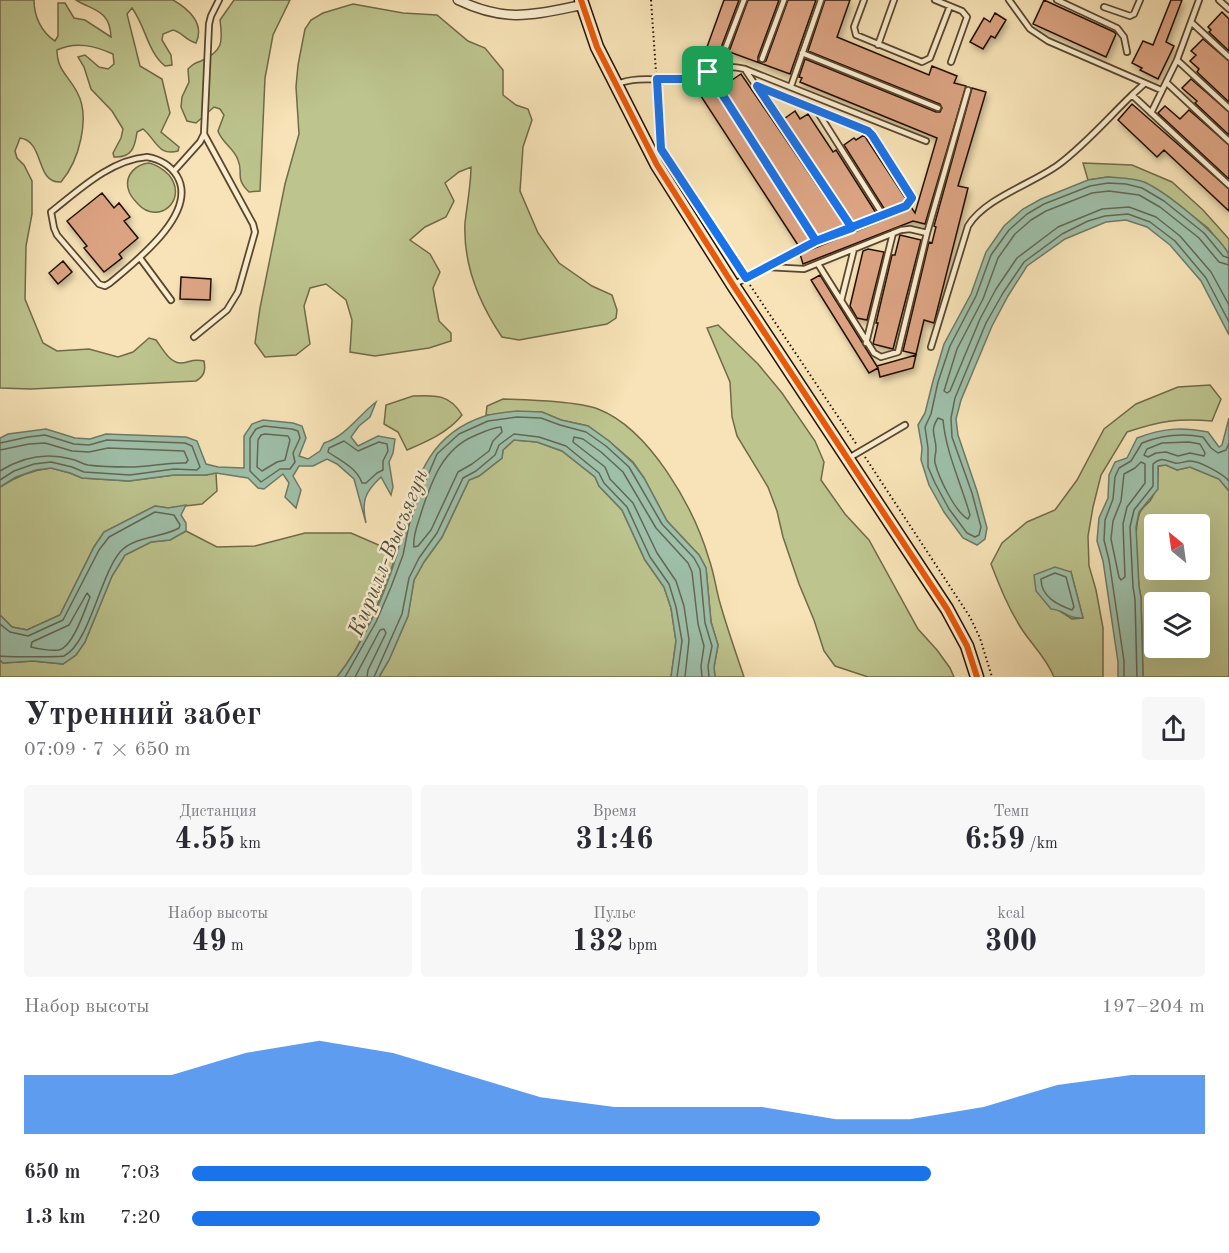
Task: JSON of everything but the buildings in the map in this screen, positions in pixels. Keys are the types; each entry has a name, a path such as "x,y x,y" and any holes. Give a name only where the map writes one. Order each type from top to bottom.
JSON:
{"street":[{"path":"458,0 496,14 514,16 581,3 597,47 657,165 733,285 959,628 977,677"}],"lane":[{"path":"174,171 200,142 204,134 209,24 219,0"},
{"path":"726,47 744,0"},
{"path":"762,59 784,0"},
{"path":"790,87 821,0"},
{"path":"864,0 854,31 859,37 918,61 926,62 930,58 950,6"},
{"path":"878,45 894,0"},
{"path":"935,0 962,11 967,17 951,62"},
{"path":"1009,0 1023,21 1035,33 1061,49 1161,90"},
{"path":"1057,0 1117,28 1124,37 1128,52"},
{"path":"1104,7 1130,16 1134,14 1140,0"},
{"path":"1151,113 1177,60 1199,0"},
{"path":"1220,0 1229,9"},
{"path":"1191,22 1229,57"},
{"path":"802,53 938,108"},
{"path":"1177,60 1229,108"},
{"path":"615,85 631,80 686,79 729,65 745,69 926,141"},
{"path":"745,69 852,228"},
{"path":"708,72 816,241"},
{"path":"1167,83 1229,141"},
{"path":"931,347 972,219 1058,165 1144,84"},
{"path":"733,285 816,241 906,206 912,198 872,135 864,129 757,86"},
{"path":"818,264 874,353 881,357 898,352 927,233 968,90"},
{"path":"1132,95 1229,185"},
{"path":"816,110 883,215"},
{"path":"194,337 227,310 238,292 255,232 253,224 204,134"},
{"path":"147,157 154,158 174,171 181,184 182,201 162,235 140,258 110,283 105,286 99,284 57,235 51,212 102,174 134,159 147,157"},
{"path":"766,267 798,270 893,233 910,229 927,233"},
{"path":"867,343 893,233"},
{"path":"841,301 854,249"},
{"path":"140,258 171,300"},
{"path":"849,458 905,425"}],"path":[{"path":"651,0 661,149"},
{"path":"668,159 970,617 980,638 992,677"}],"green space":[{"path":"0,0 34,0 39,23 55,41 58,36 58,3 65,3 74,18 85,20 111,37 108,21 104,16 76,0 173,0 185,8 197,23 196,43 173,30 163,34 162,40 171,55 172,65 165,66 150,46 132,8 127,14 140,66 162,79 170,113 161,132 179,147 178,151 171,152 161,149 143,129 137,132 134,147 129,153 125,156 114,157 113,153 123,129 112,111 91,89 78,57 85,55 99,67 108,69 114,64 113,54 78,45 57,50 59,63 77,92 83,114 81,138 73,163 61,182 53,181 43,170 33,146 28,141 20,138 15,151 32,181 32,214 26,246 25,299 43,343 57,351 89,349 118,357 133,352 149,338 156,340 166,354 176,362 204,361 204,373 196,381 31,389 0,388"},
{"path":"234,0 290,0 273,35 265,78 260,191 249,192 242,183 240,165 236,156 218,131 224,115 220,109 214,107 196,123 187,121 181,107 182,97 189,82 188,69 214,53 220,45 220,20"},
{"path":"353,4 403,13 437,15 468,41 485,48 503,70 503,95 516,105 528,109 532,120 523,147 520,191 538,233 559,263 592,286 612,295 617,310 616,318 607,324 519,340 502,337 486,311 474,283 467,253 465,223 471,167 459,172 445,183 454,201 446,217 425,227 410,240 430,254 440,272 433,288 439,321 451,333 451,341 429,348 375,356 350,352 352,320 346,300 326,284 310,288 304,306 310,344 296,355 265,357 255,343 285,184 299,134 296,87 305,29 311,20 323,13"},
{"path":"149,163 165,171 174,184 173,201 162,211 146,210 135,201 129,190 130,174 140,165"},
{"path":"1083,163 1132,165 1172,182 1203,210 1229,239 1229,254 1208,228 1167,196 1144,182 1108,177 1088,180"},
{"path":"718,325 758,364 782,393 815,441 824,462 821,480 845,514 869,540 918,629 937,650 954,677 868,677 835,666 824,651 799,584 768,487 737,436 732,417 730,382 707,328"},
{"path":"1210,385 1221,399 1212,421 1169,421 1127,432 1101,475 1088,536 1089,566 1103,628 1103,677 1054,677 1013,615 991,564 1002,543 1027,522 1055,510 1077,480 1104,429 1136,404 1178,387","holes":["1071,572 1083,618 1072,619 1058,610"]},
{"path":"413,396 447,399 462,415 444,431 407,450 398,432 384,424 386,405"},
{"path":"503,399 538,400 598,409 617,419 652,452 681,494 702,539 744,677 715,677 714,667 718,645 711,622 706,568 699,555 667,521 633,462 588,426 561,420 542,412 486,415 487,406"},
{"path":"514,440 537,442 562,451 595,477 599,486 622,510 645,560 664,587 671,608 676,641 671,677 379,677 408,616 414,580 442,537 469,480 479,476 502,458 503,450"},
{"path":"1166,465 1177,470 1190,467 1219,479 1229,491 1229,677 1143,677 1141,598 1136,533 1140,513 1153,497 1158,479 1158,466"},
{"path":"51,468 82,478 129,481 174,475 216,473 217,491 202,504 168,508 155,506 104,532 94,547 60,615 27,630 12,627 0,615 0,487 25,474"},
{"path":"186,531 217,547 255,546 305,533 351,533 397,553 364,633 337,677 0,677 0,660 3,663 33,661 63,664 76,655 85,642 112,576 125,555 151,542 170,540"}],"water":[{"path":"1108,177 1144,182 1153,187 1190,213 1222,245 1228,253 1229,335 1201,281 1170,245 1147,227 1126,220 1106,222 1065,239 1027,266 992,326 961,400 956,419 958,435 987,528 985,539 977,545 963,538 944,512 929,485 921,460 922,448 918,425 925,413 944,344 971,294 986,252 1004,226 1023,209 1041,199 1088,180"},
{"path":"376,402 370,417 351,437 358,446 378,436 395,439 389,462 393,487 391,495 381,477 371,487 364,503 366,523 354,479 337,464 327,459 313,466 299,466 293,476 301,490 296,508 285,497 289,483 283,474 264,489 258,488 248,478 216,473 174,475 129,481 82,478 51,468 16,477 0,487 0,438 8,434 46,429 75,438 90,439 106,434 186,437 197,441 206,464 244,468 244,436 252,424 263,420 302,426 306,438 299,456 308,459 320,451 324,443 345,431"},
{"path":"517,411 542,412 561,420 588,426 633,463 644,478 667,521 699,555 706,568 711,622 718,645 714,667 715,677 671,677 676,641 671,608 664,587 645,560 622,510 599,486 595,477 562,451 537,442 514,440 503,450 502,458 479,476 469,480 442,537 414,580 408,616 379,677 337,677 356,650 380,602 397,554 415,488 430,457 440,444 467,423 489,415"},
{"path":"1229,418 1229,491 1219,479 1190,467 1177,470 1166,465 1158,466 1158,489 1139,512 1136,527 1143,677 1118,677 1118,662 1103,561 1097,541 1099,518 1108,498 1109,475 1115,462 1127,458 1137,438 1155,432 1189,429 1208,432 1219,447 1222,445"},
{"path":"186,505 181,515 186,523 186,531 170,540 151,542 125,555 112,576 85,642 76,655 63,664 33,661 3,663 0,660 0,615 12,627 27,630 60,615 94,547 104,532 155,506 168,508"},
{"path":"1055,567 1071,572 1083,618 1051,609 1036,591 1034,575"}],"cycle path":[{"path":"581,0 597,47 657,165 733,285 947,609 967,646 977,677"}],"route":[{"path":"708,72 686,79 657,79 661,149 746,278 816,241 852,228 906,206 912,198 868,131 757,86 852,228 816,241 708,72"}],"water label":[{"name":"Кирилл-Высъягун","path":"387,552"}]}
